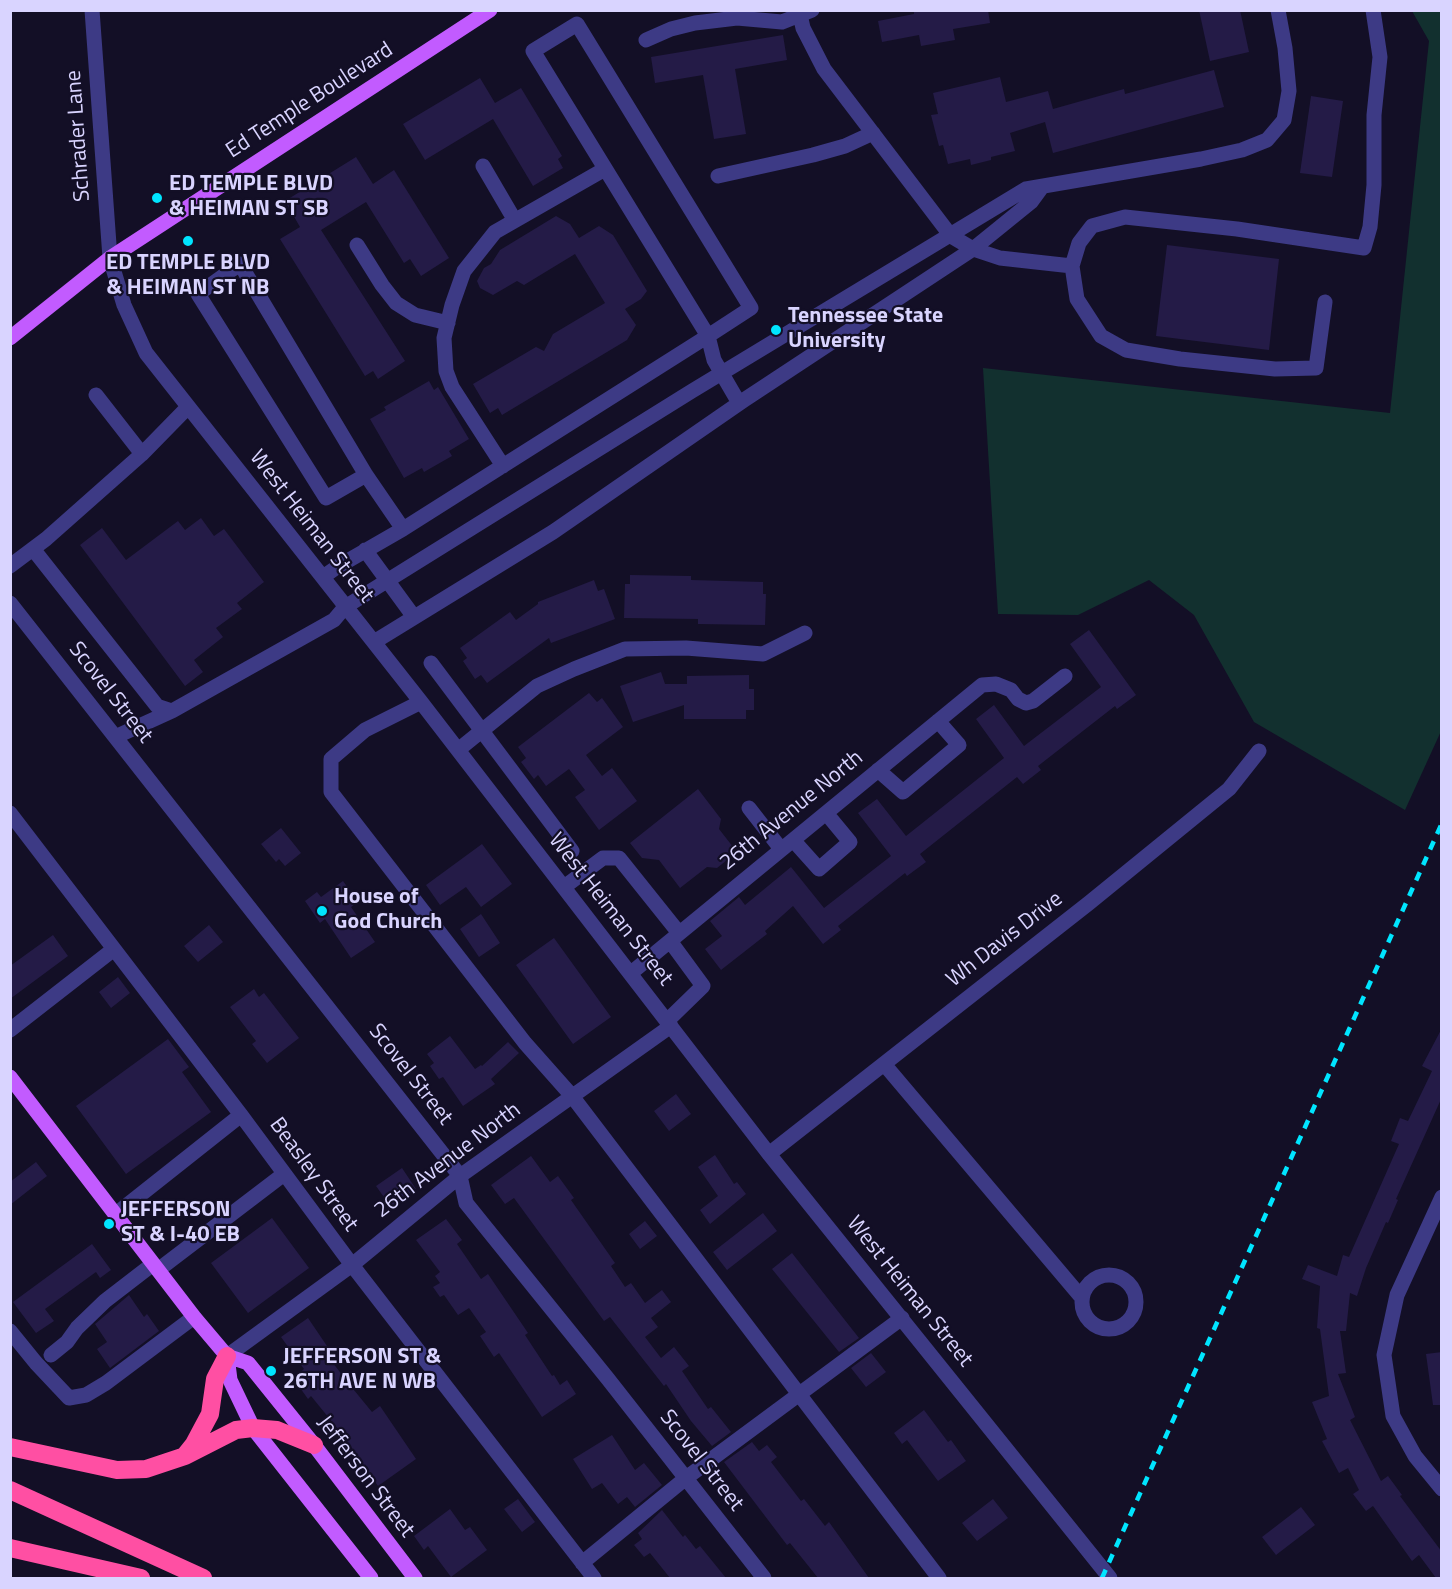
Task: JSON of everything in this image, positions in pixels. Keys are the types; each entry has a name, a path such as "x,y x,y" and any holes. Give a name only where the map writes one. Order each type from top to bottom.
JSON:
{"highway":[{"path":"185,1456 210,1414 215,1379 227,1356"},
{"path":"10,1447 117,1470 146,1469 185,1456 236,1430 253,1428 277,1430 314,1446"},
{"path":"10,1490 203,1578"},
{"path":"10,1548 141,1578"}],"main road":[{"name":"Ed Temple Boulevard","path":"10,338 110,258 490,10"},
{"name":"Jefferson Street","path":"10,1077 194,1317 227,1356 248,1364 415,1578"},
{"name":"Jefferson Street","path":"227,1356 230,1380 253,1428 371,1578"}],"street":[{"name":"Schrader Lane","path":"92,10 110,258"},
{"path":"115,737 172,711 334,620 345,607 386,581 879,276 951,236 1026,189 1201,159 1242,150 1267,140 1284,120 1289,92 1285,48 1278,10"},
{"path":"1324,302 1316,368 1275,369 1180,359 1126,350 1101,336 1077,299 1072,266 1079,243 1092,226 1125,217 1237,229 1364,248 1370,227 1374,185 1374,115 1380,57 1373,10"},
{"path":"646,40 671,29 695,23 737,18 782,21 804,12 802,28 824,69 951,236 973,249 1000,258 1072,266"},
{"path":"323,577 403,529 708,336 751,308 577,24 533,51 708,336 714,360 739,403"},
{"path":"718,176 813,155 845,146 873,133"},
{"path":"483,166 514,219"},
{"path":"503,466 452,387 446,371 444,338 464,272 495,232 514,219 605,169"},
{"path":"374,642 553,532 739,403 973,249 1031,202 1042,187"},
{"path":"357,244 396,303 415,315 448,323"},
{"name":"West Heiman Street","path":"110,258 124,305 146,353 421,702 769,1154 1107,1575"},
{"path":"366,475 326,498 198,294 240,264 366,475 403,529"},
{"path":"96,395 142,454"},
{"path":"10,566 33,549 142,454 188,407"},
{"path":"33,549 157,706 172,711"},
{"path":"365,550 414,617"},
{"name":"Scovel Street","path":"10,603 460,1176 466,1203 764,1578"},
{"path":"458,750 537,686 625,650 686,648 763,654 805,633"},
{"path":"431,663 572,851"},
{"name":"26th Avenue North","path":"631,973 982,685 996,684 1004,687 1026,703 1033,701 1065,676"},
{"path":"421,702 365,730 331,759 331,792 525,1042 572,1096 939,1578"},
{"path":"878,770 903,792 960,745 938,721"},
{"name":"Wh Davis Drive","path":"769,1154 1089,903 1228,789 1259,751"},
{"path":"749,808 787,844 819,869 850,842 826,813"},
{"name":"Beasley Street","path":"10,813 241,1115 352,1265 594,1578"},
{"path":"564,887 603,858 619,858 675,937"},
{"name":"26th Avenue North","path":"227,1356 352,1265 460,1176 669,1024 703,986 675,937"},
{"path":"10,1030 114,949"},
{"path":"885,1064 1082,1298"},
{"path":"116,1214 241,1115"},
{"path":"51,1355 68,1342 77,1328 105,1300 156,1267 284,1174"},
{"path":"1442,1197 1397,1295 1384,1355 1393,1416 1415,1456 1442,1489"},
{"path":"10,1331 69,1398 86,1395 106,1383 194,1317"},
{"path":"582,1563 686,1478 902,1318"}],"green space":[{"path":"1412,11 1442,11 1442,729 1405,810 1254,722 1194,615 1149,580 1078,615 998,614 983,368 1390,413 1429,41"}],"building":[{"path":"914,10 988,10 990,23 953,29 955,40 921,46 919,35 882,42 878,21 914,14"},
{"path":"1199,10 1240,10 1249,52 1210,61"},
{"path":"783,35 787,60 735,69 746,134 714,139 703,75 655,83 651,57"},
{"path":"1214,70 1224,107 1053,153 1045,122 1010,133 1015,151 971,165 970,159 948,164 943,145 939,146 931,115 938,114 933,93 1000,77 1006,102 1048,91 1053,109 1124,89 1125,94"},
{"path":"480,78 495,103 521,88 562,156 558,159 563,168 533,186 493,119 425,160 403,124"},
{"path":"1311,96 1343,101 1332,177 1300,173"},
{"path":"356,157 373,184 394,170 449,258 421,276 410,259 404,263 366,202 321,230 405,361 378,379 373,371 365,376 280,239 300,227 285,201"},
{"path":"556,216 570,224 579,238 599,226 613,235 647,291 641,299 625,309 636,325 627,340 502,415 498,408 490,413 473,384 536,347 544,351 553,334 605,303 575,254 524,285 517,281 493,295 480,288 477,281 484,268 491,264 500,250"},
{"path":"1167,245 1279,259 1269,350 1156,336"},
{"path":"429,381 434,390 438,387 469,439 449,451 452,456 424,472 422,468 404,478 370,419 386,410 384,407"},
{"path":"201,518 214,536 224,529 264,582 237,603 242,609 216,628 223,637 194,660 203,672 185,686 80,545 102,528 126,560 178,521 185,530"},
{"path":"630,575 691,576 691,580 763,582 763,594 766,594 765,625 698,624 698,619 624,618 625,584 630,584"},
{"path":"594,580 598,591 604,589 615,619 551,643 549,638 487,683 481,675 475,679 463,661 467,658 460,648 510,612 516,620 538,602"},
{"path":"1089,630 1136,695 1117,709 1115,706 1038,766 1041,770 1023,784 1017,777 920,854 926,862 907,876 905,873 838,926 841,930 823,944 793,906 765,931 767,934 721,970 705,949 722,936 710,921 739,897 745,905 791,867 824,908 891,856 858,813 877,799 906,836 1004,758 976,719 994,705 1024,746 1101,687 1070,644"},
{"path":"661,672 665,684 687,684 687,676 749,675 749,689 754,689 754,710 746,710 746,719 684,719 684,705 633,722 620,686"},
{"path":"589,693 597,702 602,698 623,727 586,755 602,776 612,768 637,801 599,830 575,797 585,790 569,769 546,786 538,775 534,779 521,762 526,758 518,747"},
{"path":"698,789 721,819 719,829 737,852 717,868 707,867 680,888 659,860 642,858 630,843"},
{"path":"281,828 301,853 285,866 279,859 276,862 261,844"},
{"path":"482,844 512,884 481,907 466,887 440,905 426,885"},
{"path":"343,881 358,902 351,907 375,942 351,958 325,919 320,923 305,901 317,892 321,897"},
{"path":"481,914 500,943 479,957 460,929"},
{"path":"209,925 223,942 198,962 184,946"},
{"path":"53,935 68,956 10,999 10,966"},
{"path":"554,938 611,1017 573,1044 516,965"},
{"path":"118,977 130,993 111,1008 99,992"},
{"path":"254,989 259,997 264,993 299,1038 267,1063 252,1044 256,1041 230,1007"},
{"path":"1442,1028 1442,1097 1396,1199 1398,1200 1388,1223 1386,1222 1366,1268 1357,1296 1350,1293 1346,1331 1340,1331 1346,1373 1338,1374 1355,1417 1350,1420 1381,1481 1388,1476 1402,1495 1400,1496 1442,1552 1442,1578 1436,1578 1419,1555 1412,1561 1373,1506 1366,1511 1353,1494 1359,1490 1348,1468 1339,1473 1322,1441 1327,1439 1312,1402 1329,1396 1320,1329 1317,1328 1320,1286 1302,1279 1308,1265 1337,1276 1343,1255 1349,1257 1399,1144 1391,1141 1400,1118 1408,1121 1432,1071 1422,1066"},
{"path":"450,1036 475,1069 482,1066 508,1042 519,1053 491,1079 495,1084 463,1106 443,1077 439,1079 430,1066 434,1063 427,1054"},
{"path":"168,1039 189,1067 182,1072 211,1112 126,1174 76,1106"},
{"path":"676,1094 691,1114 669,1131 654,1111"},
{"path":"715,1155 734,1184 737,1182 746,1194 710,1224 700,1210 718,1196 698,1167"},
{"path":"531,1156 550,1182 558,1176 574,1198 571,1200 615,1263 611,1266 625,1287 631,1283 645,1303 662,1290 671,1302 651,1318 658,1327 645,1337 661,1358 674,1347 689,1366 682,1371 708,1409 711,1407 731,1432 712,1446 691,1421 666,1384 664,1386 610,1317 604,1321 514,1198 505,1204 491,1185"},
{"path":"36,1162 47,1176 10,1205 10,1182"},
{"path":"402,1168 416,1189 391,1207 376,1186"},
{"path":"763,1213 777,1231 727,1270 713,1252"},
{"path":"272,1218 309,1268 248,1313 211,1263"},
{"path":"446,1219 462,1240 457,1244 481,1279 488,1274 528,1333 525,1335 552,1376 554,1375 560,1385 567,1380 576,1394 542,1417 499,1353 494,1357 480,1336 486,1332 469,1308 458,1315 444,1295 440,1297 433,1287 440,1283 435,1276 440,1272 416,1240"},
{"path":"645,1221 657,1236 640,1249 629,1234"},
{"path":"92,1244 111,1270 100,1278 96,1272 45,1309 54,1321 36,1333 13,1302"},
{"path":"792,1253 859,1338 839,1352 772,1269"},
{"path":"129,1295 144,1317 147,1314 159,1331 110,1368 97,1349 107,1342 95,1324"},
{"path":"308,1318 327,1346 323,1350 349,1384 372,1412 380,1406 416,1459 378,1486 342,1434 311,1396 308,1399 293,1378 304,1369 281,1337"},
{"path":"1442,1352 1442,1405 1433,1405 1426,1354"},
{"path":"871,1353 886,1372 866,1387 851,1368"},
{"path":"924,1410 948,1442 951,1440 966,1461 938,1481 907,1440 902,1444 894,1433"},
{"path":"612,1435 635,1470 644,1463 662,1485 635,1507 627,1497 618,1504 602,1483 592,1489 573,1459"},
{"path":"752,1442 759,1451 767,1445 777,1457 771,1462 801,1501 804,1499 825,1526 829,1522 869,1578 818,1578 790,1543 787,1545 724,1462"},
{"path":"518,1499 535,1522 522,1532 504,1509"},
{"path":"993,1499 1008,1518 977,1541 962,1523"},
{"path":"1301,1507 1315,1525 1276,1555 1262,1537"},
{"path":"450,1509 465,1530 470,1527 487,1550 451,1577 428,1546 424,1550 414,1536"},
{"path":"662,1510 683,1537 685,1535 696,1549 700,1546 726,1578 670,1578 650,1553 644,1557 634,1545 642,1539 638,1533"}],"railway":[{"path":"1102,1578 1442,823"}],"place":[{"name":"ED TEMPLE BLVD & HEIMAN ST SB","path":"157,198"},
{"name":"ED TEMPLE BLVD & HEIMAN ST NB","path":"188,241"},
{"name":"Tennessee State University","path":"776,330"},
{"name":"House of God Church","path":"322,911"},
{"name":"JEFFERSON ST & I-40 EB","path":"109,1224"},
{"name":"JEFFERSON ST & 26TH AVE N WB","path":"271,1371"}]}
